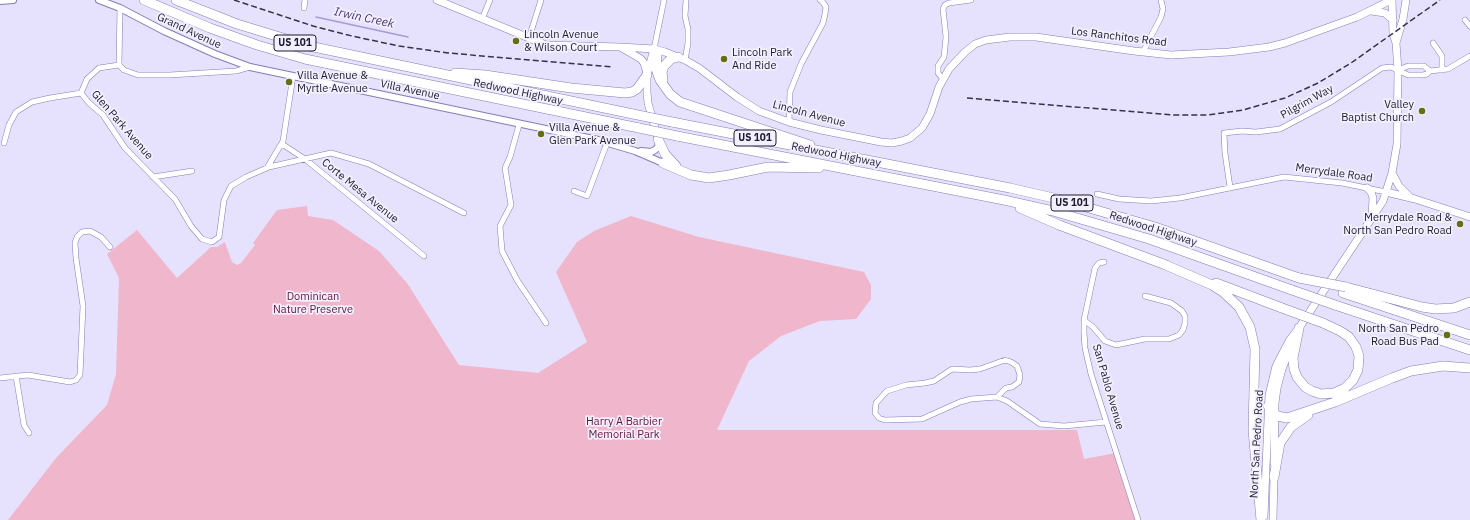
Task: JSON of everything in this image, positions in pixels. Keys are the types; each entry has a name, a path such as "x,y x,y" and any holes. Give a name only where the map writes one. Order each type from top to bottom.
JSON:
{"highway":[{"name":"Redwood Highway","path":"144,0 210,28 257,45 305,59 677,136 1004,200 1071,216 1125,231 1173,247 1335,305 1470,350"},
{"name":"Redwood Highway","path":"176,0 237,24 285,40 334,52 672,122 1016,190 1083,206 1154,227 1299,278 1345,290"},
{"path":"654,49 657,55 657,73 664,88 673,97 688,105 789,137 838,155"},
{"path":"664,88 662,76 663,68 671,59 682,59"},
{"path":"419,70 485,75 558,86 625,93 632,92 637,89 647,75"},
{"path":"658,139 665,154 682,172"},
{"path":"663,163 682,172 709,178 768,167 845,169"},
{"path":"1004,200 1059,225 1335,328 1347,335 1354,344 1359,356 1358,370 1353,380 1345,388 1334,393 1324,394 1312,391 1297,378 1293,358 1299,328"},
{"path":"1161,263 1223,292 1239,307 1250,327 1255,349 1253,425 1263,520"},
{"path":"1345,290 1435,309 1454,308 1470,302"},
{"path":"1345,290 1470,335"},
{"path":"1274,477 1278,447 1287,431 1304,417 1398,375 1417,369 1449,366 1470,368"},
{"path":"1268,406 1275,415 1282,418 1289,418 1341,400"}],"main road":[{"name":"Lincoln Avenue","path":"436,0 546,45 654,49 682,59 708,73 737,97 759,111 790,122 821,130 881,142 898,142 912,137 922,128 929,117 935,96"},
{"path":"1391,0 1399,9 1403,19"},
{"name":"Los Ranchitos Road","path":"935,96 952,65 964,52 975,44 986,40 1022,37 1043,38 1171,55 1229,52 1269,47 1308,35 1371,11 1391,0"},
{"name":"North San Pedro Road","path":"1263,520 1268,406 1270,387 1276,366 1286,347 1383,201 1392,173 1397,144 1398,70 1396,43 1393,34 1391,0"},
{"name":"North San Pedro Road","path":"1396,43 1403,19 1406,0"},
{"path":"1371,11 1385,13 1393,20"},
{"path":"620,47 641,59 645,66 647,75 648,100 658,139"},
{"path":"647,75 654,49"},
{"path":"1392,173 1399,186 1411,198"},
{"path":"1367,188 1371,192 1374,205 1371,219"},
{"name":"Merrydale Road","path":"1386,192 1411,198 1470,217"},
{"name":"North San Pedro Road","path":"1273,520 1276,395 1280,375 1299,328"}],"street":[{"path":"0,1 13,0"},
{"name":"Grand Avenue","path":"99,0 120,8 215,54 250,67"},
{"path":"304,8 305,0"},
{"path":"482,19 490,0"},
{"path":"528,38 541,0"},
{"path":"654,49 664,0"},
{"path":"682,59 688,43 688,29 685,16 686,0"},
{"path":"790,122 790,92 801,64 823,23 826,7 820,0"},
{"path":"943,79 938,73 938,66 944,57 946,37 942,9 949,3 971,0"},
{"path":"1143,52 1161,17 1163,9 1161,0"},
{"path":"119,65 120,8"},
{"path":"1465,20 1470,26"},
{"path":"1432,43 1442,56 1442,70"},
{"path":"1398,70 1408,66 1424,66 1430,70 1442,70 1454,67 1470,56"},
{"name":"Villa Avenue","path":"119,65 124,70 138,75 236,72 250,67 607,143 635,151 663,163"},
{"name":"Glen Park Avenue","path":"119,65 99,68 87,79 81,93 102,115 125,148 175,198 191,226 202,239 212,242 219,237 224,200 231,186 266,168 331,153 370,164 464,213"},
{"name":"Pilgrim Way","path":"1230,187 1225,153 1224,133 1280,129 1331,102 1382,68 1391,67 1398,70"},
{"path":"1398,70 1408,75 1424,75 1430,70"},
{"path":"266,168 284,141 293,76"},
{"path":"4,143 9,125 16,112 32,102 81,93"},
{"path":"519,125 510,157 505,168 511,205 500,226 502,251 517,280 546,323"},
{"name":"Villa Avenue","path":"635,151 654,151 658,147 658,139"},
{"path":"574,191 587,196 607,143"},
{"name":"Corte Mesa Avenue","path":"282,144 305,159 424,256"},
{"path":"153,177 192,171"},
{"name":"Merrydale Road","path":"1097,194 1119,199 1151,201 1180,198 1284,177 1342,183 1386,192"},
{"path":"0,378 28,375 70,382 76,380 80,375 83,306 75,243 77,237 82,232 90,231 101,237 110,247"},
{"name":"San Pablo Avenue","path":"1104,262 1099,263 1095,268 1084,320 1087,358 1138,520"},
{"path":"1084,320 1094,327 1105,341 1116,345 1144,339 1169,339 1179,335 1183,330 1185,323 1185,316 1182,311 1171,304 1145,296"},
{"path":"997,397 1006,388 1012,387 1018,383 1020,375 1017,366 1005,360 980,369 949,370 934,380 925,383 906,385 887,391 876,403 875,413 879,418 885,420 922,419 966,400 997,397 1007,401 1040,424 1064,426 1106,422"},
{"path":"16,376 24,425 29,433"}],"green space":[{"name":"Harry A Barbier Memorial Park","path":"307,206 308,216 333,220 379,251 407,283 459,365 538,373 587,342 556,272 577,242 594,231 631,216 699,237 864,272 871,285 871,299 856,319 820,321 781,336 749,361 717,430 1077,430 1084,459 1116,453 1138,520 8,520 56,458 107,405 116,374 119,278 107,254 137,230 177,278 211,247 217,247 225,242 232,262 237,265 241,263 255,245 253,243 277,210"}],"waterway":[{"name":"Irwin Creek","path":"316,17 408,37"}],"railway":[{"path":"234,0 313,26 399,46 448,53 612,67"},
{"path":"967,98 1173,115 1208,115 1243,110 1285,98 1318,83 1351,63 1440,0"}],"place":[{"name":"Lincoln Avenue & Wilson Court","path":"516,41"},
{"name":"Lincoln Park And Ride","path":"724,59"},
{"name":"Villa Avenue & Myrtle Avenue","path":"289,82"},
{"name":"Valley Baptist Church","path":"1422,111"},
{"name":"Villa Avenue & Glen Park Avenue","path":"541,134"},
{"name":"Merrydale Road & North San Pedro Road","path":"1460,224"},
{"name":"North San Pedro Road Bus Pad","path":"1447,335"}],"park label":[{"name":"Dominican Nature Preserve","path":"313,303"}]}
